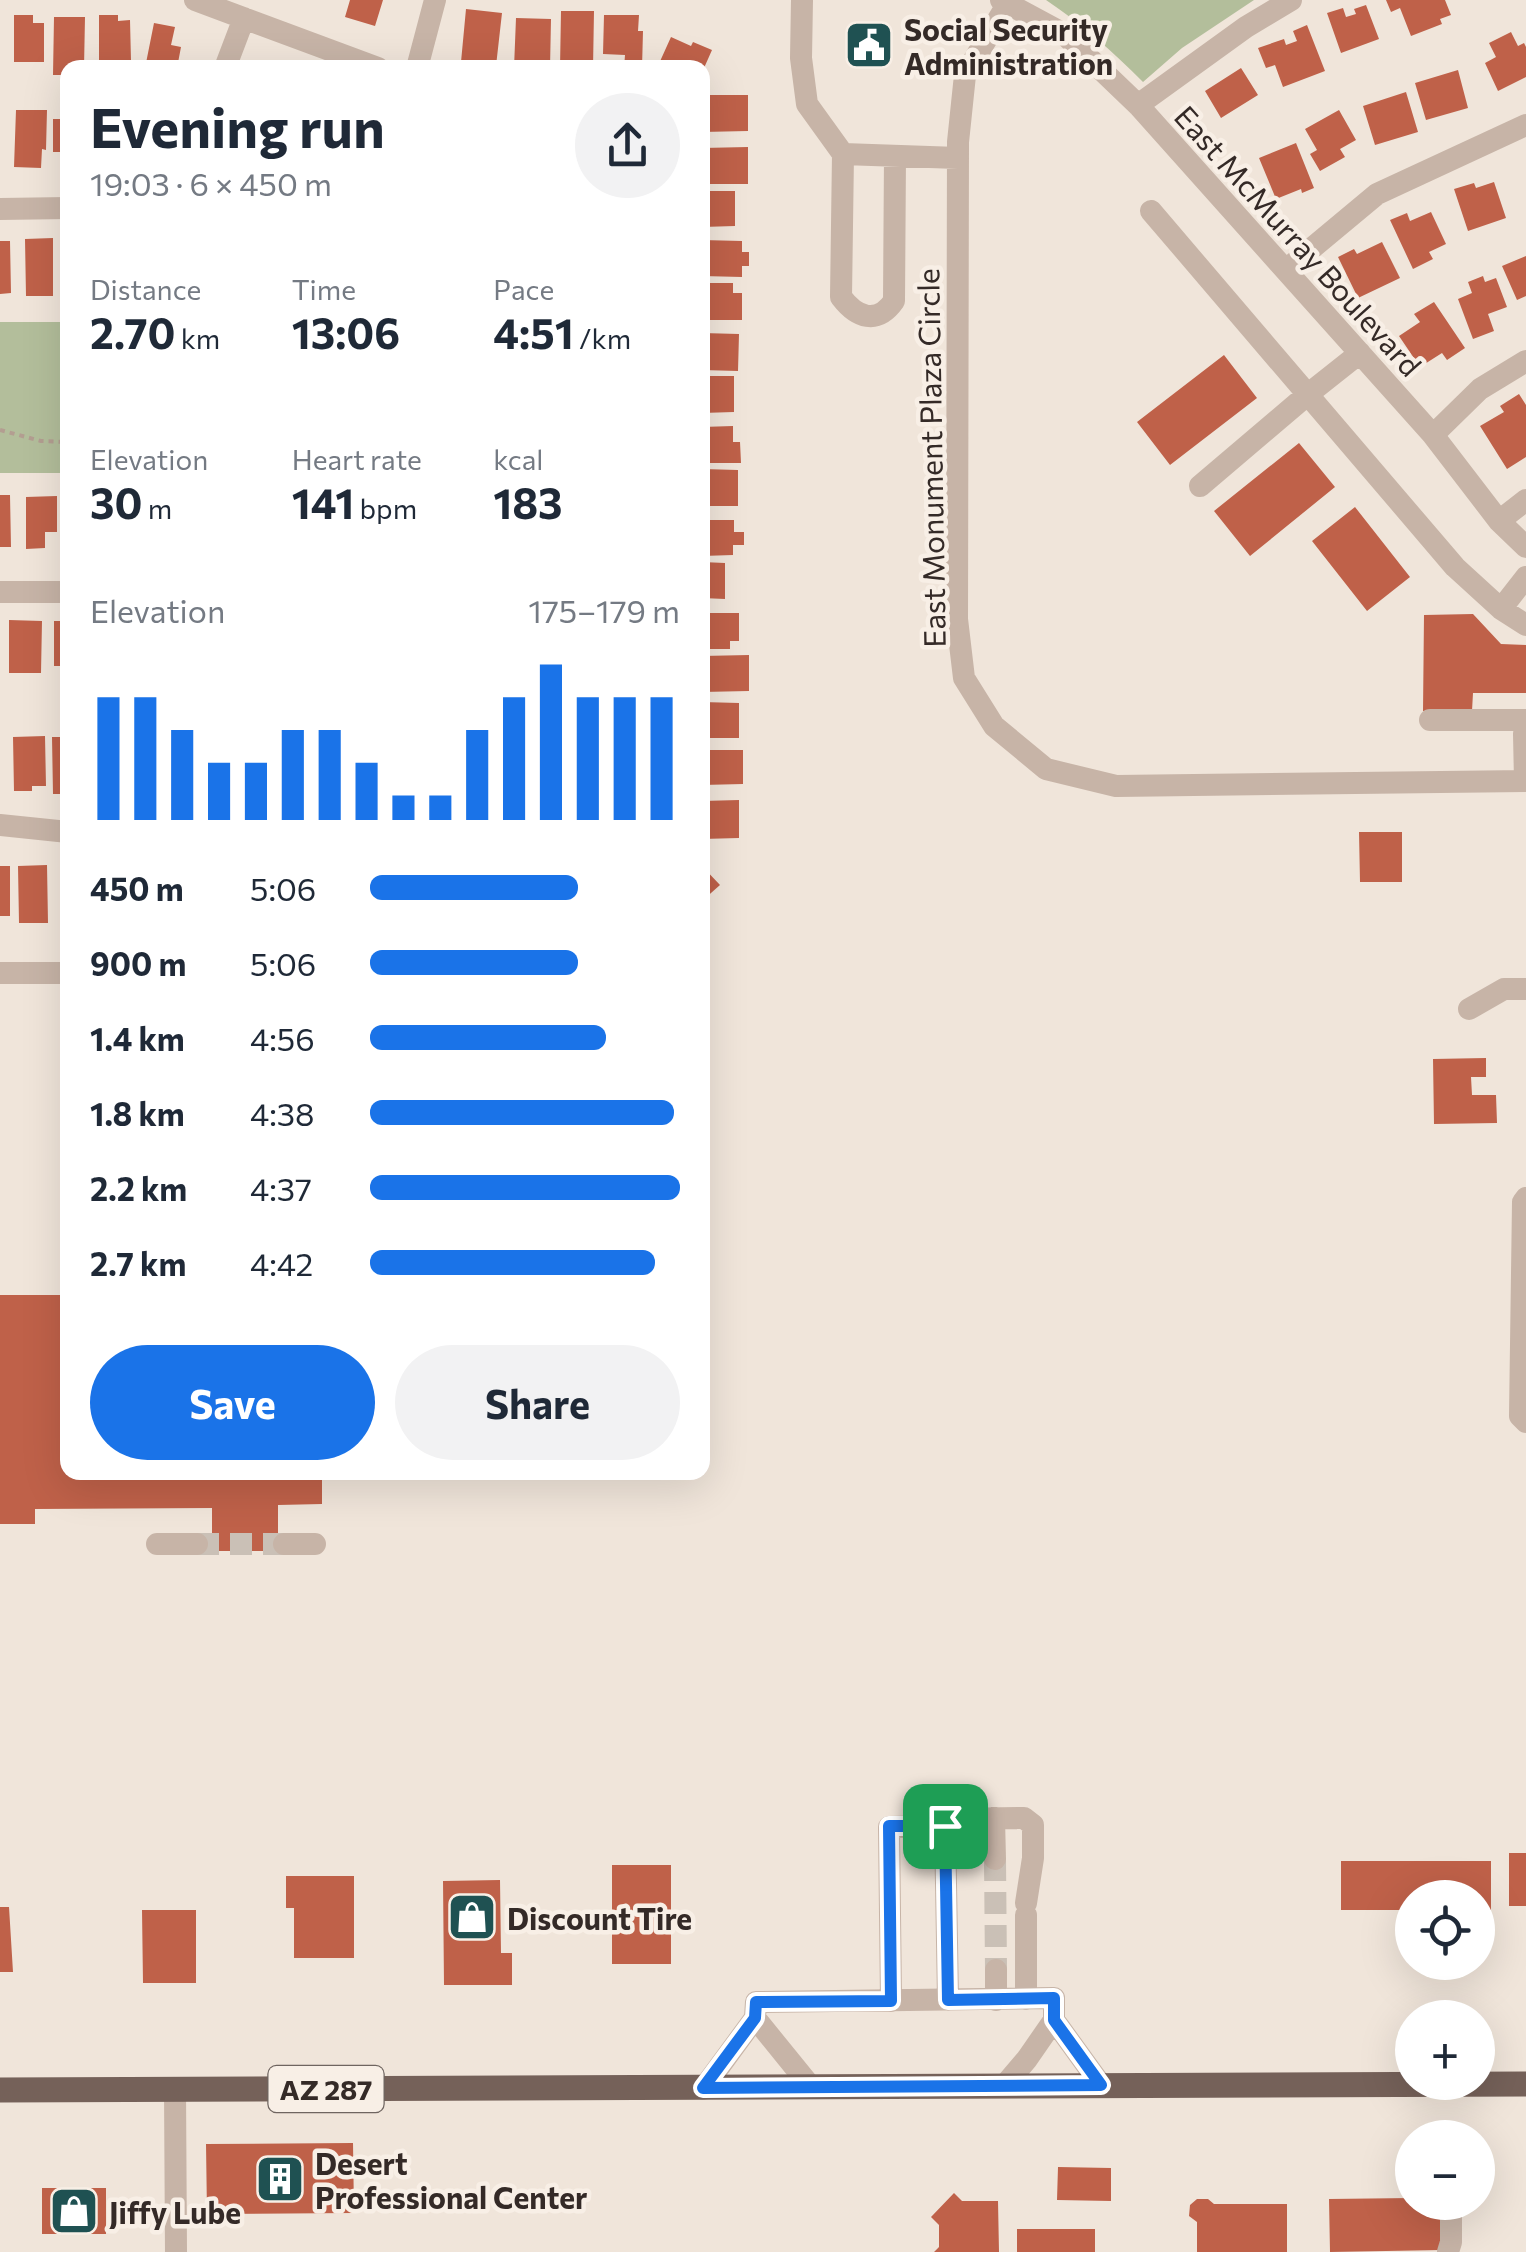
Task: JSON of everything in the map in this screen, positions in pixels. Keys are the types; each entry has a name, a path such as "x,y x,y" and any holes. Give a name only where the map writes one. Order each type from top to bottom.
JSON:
{"main road":[{"name":"AZ 287","path":"0,2090 1526,2084"}],"street":[{"path":"194,0 357,60"},
{"path":"419,60 435,0"},
{"path":"802,0 801,58 807,104 843,154 842,297 852,311 870,316 887,311 894,301 895,156"},
{"path":"1138,105 1246,27 1292,0"},
{"name":"East McMurray Boulevard","path":"1005,2 1064,34 1138,105 1433,435 1499,521 1526,547"},
{"name":"East Monument Plaza Circle","path":"1005,2 965,75 958,158 957,620 964,678 994,726 1046,769 1116,786 1526,781"},
{"path":"228,60 244,18"},
{"path":"1287,270 1377,194 1526,125"},
{"path":"843,154 958,158"},
{"path":"0,209 60,208"},
{"path":"1151,211 1455,568 1501,609 1526,625"},
{"path":"1200,486 1360,353"},
{"path":"1433,435 1480,389 1526,361"},
{"path":"1499,521 1526,500"},
{"path":"1501,609 1526,577"},
{"path":"0,592 60,592"},
{"path":"1430,720 1525,720 1526,781"},
{"path":"0,825 60,831"},
{"path":"0,973 60,973"},
{"path":"1469,1008 1504,990 1526,989"},
{"path":"1526,1198 1520,1416 1526,1422"},
{"path":"158,1544 197,1544"},
{"path":"284,1544 315,1544"},
{"path":"994,1818 995,1860"},
{"path":"891,2001 889,1826 945,1826 953,1819 994,1818 1024,1818 1034,1825 1034,1858 1026,1909 1026,1999"},
{"path":"945,1826 948,2000"},
{"path":"996,1970 996,2000"},
{"path":"703,2088 755,2018 756,2002 1054,1998 1054,2020 1004,2086"},
{"path":"755,2018 810,2087"},
{"path":"1054,2020 1101,2085"},
{"path":"175,2090 176,2252"},
{"path":"1448,2252 1451,2220"}],"path":[{"path":"0,430 40,441 60,442"}],"green space":[{"path":"1046,0 1254,0 1182,48 1143,82 1096,38"},
{"path":"0,322 60,322 60,473 0,473"}],"building":[{"path":"350,0 383,0 375,26 345,17"},
{"path":"1386,0 1445,0 1451,15 1440,19 1442,24 1411,36 1400,8 1391,12"},
{"path":"1366,5 1379,39 1341,53 1327,13 1343,8 1346,17"},
{"path":"466,9 502,13 497,60 461,60"},
{"path":"561,11 594,11 593,60 560,60"},
{"path":"14,15 33,15 33,23 44,23 44,62 14,62"},
{"path":"99,15 118,15 118,21 130,20 131,60 99,60"},
{"path":"604,15 639,15 642,60 603,54"},
{"path":"54,17 85,17 84,60 60,60 60,75 53,75"},
{"path":"516,18 551,19 550,60 514,60"},
{"path":"154,23 175,27 171,45 181,47 179,60 147,60"},
{"path":"1307,25 1325,71 1283,87 1275,65 1266,68 1258,48 1284,39 1286,45 1297,41 1293,31"},
{"path":"1511,32 1518,46 1524,43 1526,47 1526,77 1498,91 1485,63 1496,57 1489,43"},
{"path":"671,37 712,50 708,60 661,60"},
{"path":"1241,68 1258,95 1221,118 1205,91"},
{"path":"1458,70 1468,108 1426,120 1415,83"},
{"path":"1406,92 1418,132 1375,145 1363,106"},
{"path":"710,95 748,95 748,131 710,132"},
{"path":"16,110 47,110 46,150 42,149 41,168 14,167"},
{"path":"1339,110 1356,140 1340,149 1345,157 1320,171 1310,154 1317,150 1305,129"},
{"path":"53,119 60,119 60,152 53,152"},
{"path":"1296,143 1314,188 1276,199 1259,158"},
{"path":"748,147 748,184 710,184 710,148"},
{"path":"1494,182 1506,218 1468,231 1454,189"},
{"path":"710,191 735,191 735,226 710,227"},
{"path":"1431,212 1446,244 1429,252 1433,259 1413,269 1390,220 1407,213 1410,221"},
{"path":"53,238 53,296 26,296 25,239"},
{"path":"710,240 742,241 742,252 749,252 749,266 742,266 742,277 710,276"},
{"path":"0,241 10,241 11,293 0,294"},
{"path":"1382,242 1400,278 1358,298 1338,257 1354,249 1357,254"},
{"path":"1526,256 1526,296 1517,300 1502,266"},
{"path":"1483,276 1485,282 1496,278 1507,307 1488,314 1494,331 1473,339 1458,299 1472,293 1468,282"},
{"path":"710,283 733,283 733,293 742,293 742,320 710,320"},
{"path":"1434,302 1465,348 1447,360 1442,353 1420,367 1399,336 1420,322 1414,314"},
{"path":"710,333 739,334 738,371 710,370"},
{"path":"1224,355 1257,398 1170,465 1137,422"},
{"path":"710,376 734,376 734,412 710,413"},
{"path":"1519,394 1526,405 1526,457 1507,469 1480,426 1504,412 1500,406"},
{"path":"733,426 733,442 740,442 741,463 710,463 710,427"},
{"path":"1299,443 1335,487 1250,556 1214,511"},
{"path":"710,469 738,470 738,506 710,506"},
{"path":"0,495 10,495 11,547 0,547"},
{"path":"57,496 57,532 45,532 45,548 26,549 26,497"},
{"path":"1355,507 1410,577 1367,611 1312,541"},
{"path":"710,520 734,520 734,532 744,532 744,545 733,545 733,555 710,556"},
{"path":"710,562 725,563 725,599 710,598"},
{"path":"710,613 739,613 739,641 730,641 730,649 710,649"},
{"path":"1473,614 1501,644 1526,645 1526,693 1473,693 1472,711 1423,711 1424,615"},
{"path":"9,620 42,621 41,673 9,673"},
{"path":"54,621 60,621 60,666 54,666"},
{"path":"749,655 749,691 710,692 710,656"},
{"path":"710,702 739,703 739,738 710,738"},
{"path":"45,736 46,786 14,791 13,737"},
{"path":"52,737 60,737 60,794 53,794"},
{"path":"710,750 743,750 743,784 710,785"},
{"path":"739,800 739,838 710,839 710,801"},
{"path":"1359,832 1402,832 1402,882 1360,882"},
{"path":"47,865 48,923 19,923 18,866"},
{"path":"0,866 10,866 10,916 0,916"},
{"path":"710,874 720,885 710,894"},
{"path":"1486,1058 1486,1077 1471,1077 1472,1095 1496,1095 1497,1123 1434,1124 1433,1059"},
{"path":"0,1295 60,1295 60,1480 322,1480 322,1504 278,1505 278,1551 212,1551 212,1508 35,1509 35,1524 0,1524"},
{"path":"1509,1853 1526,1853 1526,1906 1509,1906"},
{"path":"1341,1861 1491,1861 1491,1880 1395,1880 1395,1910 1341,1910"},
{"path":"612,1865 671,1865 671,1964 612,1964"},
{"path":"286,1876 354,1876 354,1958 294,1958 294,1908 286,1908"},
{"name":"Discount Tire","path":"500,1880 501,1953 512,1953 512,1985 444,1985 443,1881"},
{"path":"0,1907 9,1907 13,1972 0,1972"},
{"path":"142,1910 196,1910 196,1983 143,1983"},
{"name":"Desert Professional Center","path":"353,2143 354,2213 207,2214 206,2144"},
{"path":"1058,2167 1111,2168 1111,2201 1057,2200"},
{"name":"Jiffy Lube","path":"42,2188 106,2188 106,2234 42,2234"},
{"path":"954,2193 962,2201 998,2201 999,2252 934,2252 939,2247 939,2225 931,2217"},
{"path":"1395,2198 1395,2220 1442,2220 1442,2250 1330,2252 1329,2199"},
{"path":"1197,2199 1208,2199 1214,2204 1287,2204 1287,2252 1197,2252 1197,2222 1189,2216 1190,2205"},
{"path":"1017,2229 1095,2229 1095,2252 1017,2252"}],"tunnel":[{"path":"197,1544 284,1544"},
{"path":"995,1859 996,1970"}],"place":[{"name":"Social Security Administration","path":"869,45"},
{"name":"Discount Tire","path":"472,1917"},
{"name":"Desert Professional Center","path":"280,2179"},
{"name":"Jiffy Lube","path":"74,2211"}],"route":[{"path":"889,1826 945,1826 948,2000 1054,1998 1054,2020 1101,2085 703,2088 755,2018 756,2002 891,2001 889,1826"}]}
